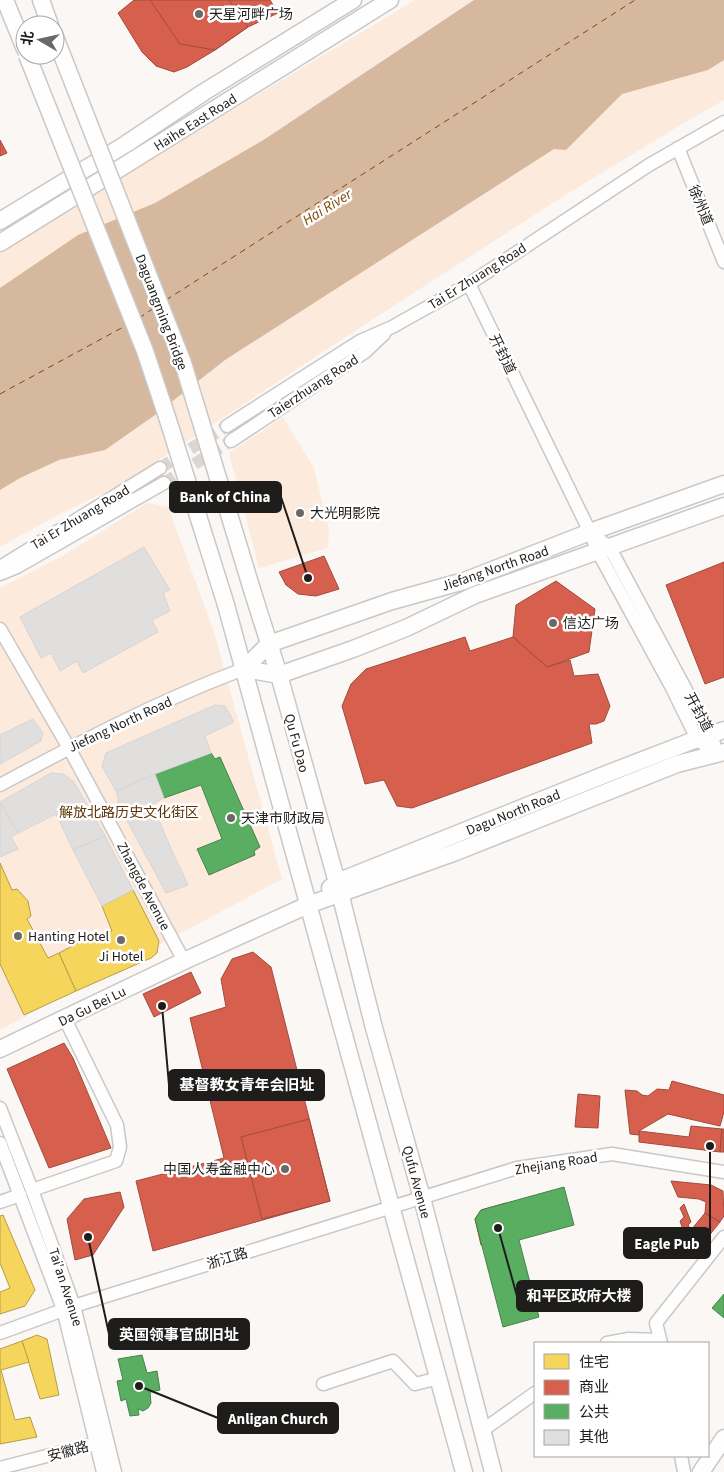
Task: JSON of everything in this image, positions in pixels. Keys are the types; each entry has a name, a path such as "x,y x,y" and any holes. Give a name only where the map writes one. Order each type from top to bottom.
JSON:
{"main road":[{"path":"6,0 15,23"},
{"path":"40,0 46,15"},
{"name":"Haihe East Road","path":"0,221 126,144 204,92 355,0"},
{"name":"Haihe East Road","path":"0,243 390,0"},
{"name":"Daguangming Bridge","path":"65,62 183,363 253,593"},
{"path":"31,65 145,351 177,446 226,605 464,1472"},
{"name":"Jiefang North Road","path":"244,669 269,644 392,601 464,581 590,532 724,484"},
{"name":"Jiefang North Road","path":"244,669 279,675 406,628 475,595 724,506"},
{"name":"Qu Fu Dao","path":"253,593 279,675 338,888"},
{"name":"Dagu North Road","path":"184,961 308,905 338,888 711,734"},
{"name":"Dagu North Road","path":"338,888 456,852 677,764 721,757"},
{"name":"Qufu Avenue","path":"338,888 494,1472"},
{"name":"Da Gu Bei Lu","path":"0,1050 184,961"},
{"path":"701,1472 724,1438"}],"street":[{"path":"355,0 364,15"},
{"name":"Tai Er Zhuang Road","path":"227,426 360,341 392,327 469,284 678,148 724,122"},
{"name":"徐州道","path":"678,148 724,262"},
{"name":"开封道","path":"469,284 590,532 604,550 711,734 721,757"},
{"name":"Taierzhuang Road","path":"231,440 365,352 392,327"},
{"name":"Tai Er Zhuang Road","path":"0,566 160,468"},
{"path":"0,574 17,568 164,483"},
{"name":"Zhangde Avenue","path":"0,629 69,748 184,961"},
{"name":"Jiefang North Road","path":"0,785 69,748 212,681 244,669"},
{"path":"32,1190 116,1161 120,1146 118,1125 65,1019"},
{"name":"Tai'an Avenue","path":"0,1108 32,1190 69,1307 102,1442 115,1472"},
{"name":"Tai'an Avenue","path":"0,1143 20,1195 69,1307"},
{"name":"Zhejiang Road","path":"391,1206 517,1168 612,1154 724,1172"},
{"path":"0,1202 20,1195"},
{"name":"浙江路","path":"0,1333 69,1307 391,1206"},
{"path":"612,1342 629,1339 660,1342 656,1323 724,1237"},
{"path":"323,1384 393,1361 415,1384 438,1378"},
{"path":"483,1430 534,1393"},
{"name":"Tai'an Avenue","path":"102,1442 103,1472"},
{"name":"安徽路","path":"0,1468 102,1442"},
{"path":"681,1457 684,1472"}],"green space":[{"path":"415,0 724,0 724,100 567,194 124,483 56,516 0,547 0,250"},
{"name":"大光明影院","path":"283,417 314,468 329,530 328,548 259,568 229,453"},
{"name":"解放北路历史文化街区","path":"147,503 168,507 213,629 282,879 0,1030 0,588 64,555"}],"water":[{"name":"Hai River","path":"474,0 724,0 724,60 708,70 622,94 566,150 554,149 225,360 155,415 105,450 59,460 20,478 0,490 0,288 78,235 155,203 265,139"}],"building: 住宅":[{"name":"Hanting Hotel","path":"0,863 12,890 17,889 28,901 31,916 27,919 48,958 59,953 76,991 24,1015 0,964"},
{"name":"Ji Hotel","path":"133,890 159,941 157,953 151,958 76,991 59,953 93,935 96,940 112,931 102,906"},
{"path":"3,1215 35,1290 25,1306 0,1314 0,1292 10,1288 0,1263 0,1216"},
{"path":"37,1335 47,1339 59,1395 40,1399 22,1341"},
{"path":"22,1341 29,1362 1,1370 15,1420 30,1417 37,1437 0,1444 0,1349"}],"building: 商业":[{"path":"134,0 270,0 278,13 248,27 215,50 187,67 174,72 156,66 142,52 118,13"},
{"name":"天星河畔广场","path":"150,0 229,0 248,27 215,50 180,44"},
{"path":"0,140 7,153 0,156"},
{"path":"324,556 339,589 316,596 298,594 286,585 279,572"},
{"path":"724,562 724,677 705,684 666,585"},
{"name":"信达广场","path":"556,581 595,609 589,652 547,667 513,637 516,605"},
{"path":"465,637 470,651 513,637 547,667 570,660 574,676 598,674 610,706 604,721 589,724 592,743 412,808 397,806 384,780 365,784 342,706 351,684 366,669"},
{"path":"253,952 271,967 330,1201 153,1251 136,1181 224,1158 190,1018 226,1007 221,979 232,959"},
{"path":"191,972 201,993 154,1017 143,994"},
{"path":"64,1043 73,1058 111,1148 49,1168 7,1069"},
{"path":"672,1081 724,1095 724,1112 720,1126 668,1114 639,1131 639,1135 630,1134 625,1090 637,1091 642,1095 648,1096 657,1089 669,1090"},
{"path":"578,1094 600,1096 598,1128 575,1127"},
{"name":"中国人寿金融中心","path":"309,1119 330,1201 262,1219 241,1137"},
{"path":"691,1126 722,1129 720,1152 639,1142 639,1131 689,1137"},
{"path":"722,1129 724,1129 724,1152 720,1152"},
{"path":"671,1181 711,1185 723,1191 724,1216 720,1222 705,1213 706,1202 699,1199 678,1197"},
{"path":"120,1192 124,1207 93,1255 75,1260 67,1219 84,1199"},
{"path":"506,1203 513,1207 521,1237 516,1244 489,1251 481,1245 475,1219 481,1210"},
{"path":"684,1204 691,1222 688,1225 691,1230 705,1213 720,1222 695,1253 690,1250 680,1221 684,1217 680,1208"}],"building: 公共":[{"name":"天津市财政局","path":"211,753 215,759 220,757 260,847 254,851 255,855 209,875 197,849 222,839 201,785 164,798 155,774"},
{"path":"564,1187 574,1225 519,1240 539,1317 503,1327 475,1219 481,1210"},
{"path":"724,1294 724,1318 712,1308"},
{"path":"142,1355 147,1373 157,1371 160,1390 150,1392 151,1403 148,1408 143,1411 138,1409 139,1415 130,1416 126,1399 121,1401 117,1381 123,1380 118,1359"}],"building: 其他":[{"path":"144,547 170,590 163,593 170,611 152,620 158,632 83,673 77,661 60,671 51,653 41,658 20,617"},
{"path":"215,705 225,706 234,722 205,736 211,753 116,791 102,766 106,753"},
{"path":"33,719 43,733 41,741 0,764 0,735"},
{"path":"51,773 63,774 74,782 105,836 73,850 56,814 18,833 0,802"},
{"path":"155,774 164,798 152,804 188,885 166,893 117,802 119,802 116,791"},
{"path":"0,802 18,833 11,837 18,849 0,857"},
{"path":"105,836 133,890 102,906 73,850"}],"ferry route":[{"path":"166,300 635,0"},
{"path":"139,318 154,308"},
{"path":"0,394 127,325"}],"tunnel":[{"path":"160,468 227,426"},
{"path":"164,483 231,441"}],"place":[{"name":"天星河畔广场","path":"199,14"},
{"name":"大光明影院","path":"300,513"},
{"name":"Bank of China","path":"308,578"},
{"name":"信达广场","path":"553,623"},
{"name":"天津市财政局","path":"231,818"},
{"name":"Hanting Hotel","path":"18,936"},
{"name":"Ji Hotel","path":"121,940"},
{"name":"基督教女青年会旧址","path":"162,1006"},
{"name":"Eagle Pub","path":"710,1146"},
{"name":"中国人寿金融中心","path":"285,1169"},
{"name":"和平区政府大楼","path":"498,1228"},
{"name":"英国领事官邸旧址","path":"88,1237"},
{"name":"Anligan Church","path":"139,1386"}]}
